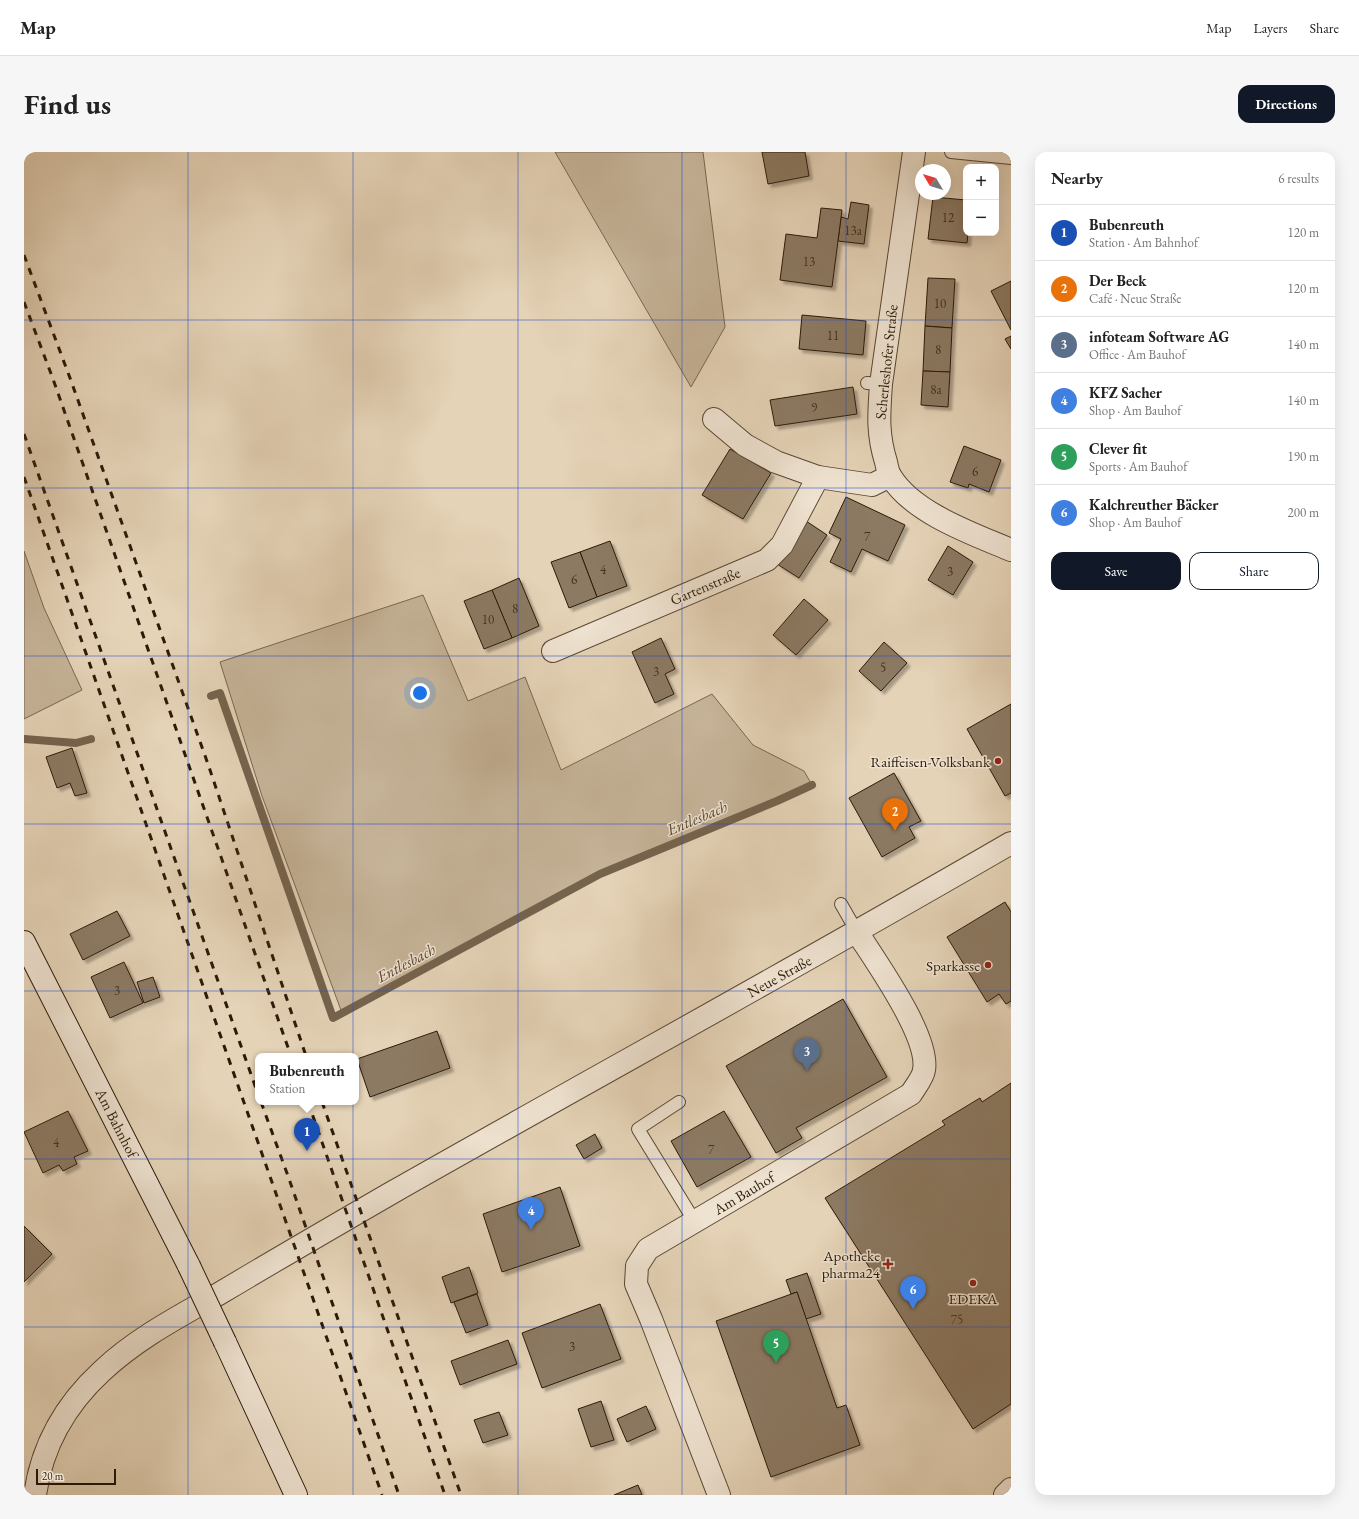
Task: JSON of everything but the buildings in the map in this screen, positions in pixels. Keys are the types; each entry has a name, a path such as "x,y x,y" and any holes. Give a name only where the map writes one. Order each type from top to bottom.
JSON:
{"street":[{"name":"Scherleshofer Straße","path":"914,152 874,384 881,447 890,476 907,496 962,530 1011,550"},
{"path":"714,419 745,444 776,462 818,477 872,485 890,476"},
{"name":"Gartenstraße","path":"553,651 766,560 782,545 818,477"},
{"name":"Neue Straße","path":"35,1495 43,1458 54,1431 74,1400 101,1372 132,1345 324,1231 858,932 1011,843"},
{"name":"Am Bauhof","path":"719,1495 636,1284 637,1266 648,1249 911,1094 924,1071 924,1051 912,1021 858,932"},
{"name":"Am Bahnhof","path":"24,942 189,1266 296,1495"},
{"path":"1005,1495 1011,1489"}],"lane":[{"path":"952,152 1011,158"},
{"path":"841,904 858,932"},
{"path":"679,1102 638,1129 695,1222"}],"shaded area":[{"path":"555,152 703,152 725,327 691,387"},
{"path":"24,551 44,608 82,690 24,719"},
{"path":"423,595 468,701 525,677 561,770 712,694 753,745 804,771 812,785 777,801 600,874 342,1013 262,796 220,662"}],"waterway":[{"name":"Entlesbach","path":"211,696 220,693 333,1018 600,874 777,801 812,785"},
{"name":"Entlesbach","path":"24,739 76,743 91,739"}],"railway":[{"path":"24,255 70,378 208,764 305,1053"},
{"path":"24,302 53,379 290,1053"},
{"path":"24,434 255,1086"},
{"path":"24,477 382,1495"},
{"path":"262,1105 399,1495"},
{"path":"309,1105 445,1495"},
{"path":"323,1105 461,1495"}],"place":[{"name":"Raiffeisen-Volksbank","path":"998,761"},
{"name":"Der Beck","path":"895,831"},
{"name":"Sparkasse","path":"988,965"},
{"name":"infoteam Software AG","path":"807,1071"},
{"name":"Bubenreuth","path":"307,1151"},
{"name":"KFZ Sacher","path":"531,1230"},
{"name":"Apotheke pharma24","path":"888,1264"},
{"name":"EDEKA","path":"973,1283"},
{"name":"Kalchreuther Bäcker","path":"913,1309"},
{"name":"Clever fit","path":"776,1363"}]}
